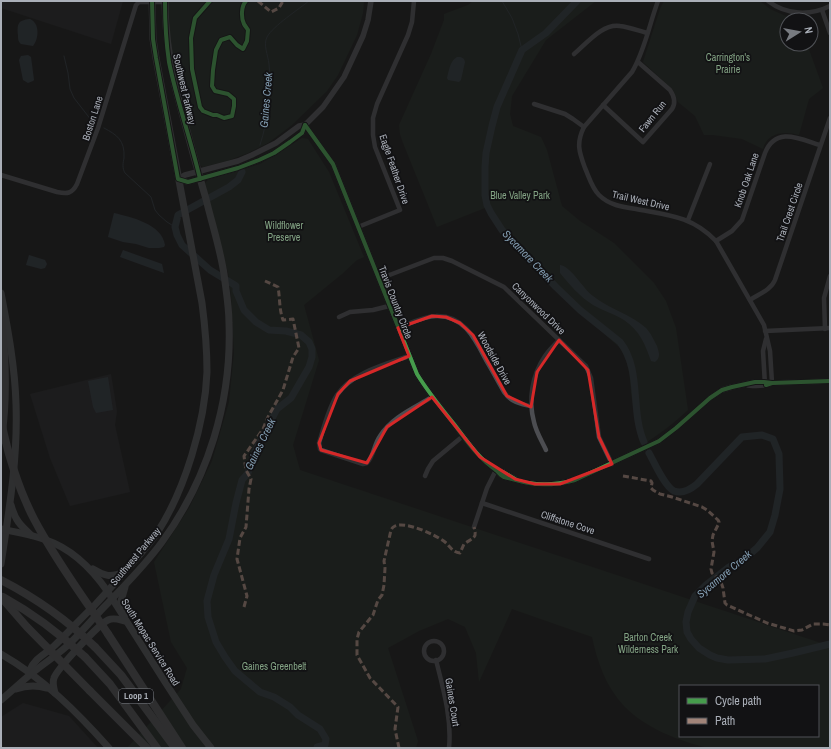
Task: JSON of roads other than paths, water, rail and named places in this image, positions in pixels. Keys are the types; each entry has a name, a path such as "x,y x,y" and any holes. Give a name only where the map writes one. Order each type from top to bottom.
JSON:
{"highway":[{"path":"1,320 6,394 1,440"},
{"path":"1,421 13,468 34,519 56,556 182,748"},
{"name":"Loop 1","path":"1,580 18,588 55,612 95,647 121,675 175,748"},
{"path":"1,596 27,627 147,748"},
{"name":"Loop 1","path":"1,596 29,612 61,636 85,657 110,684 157,748"}],"main road":[{"name":"Southwest Parkway","path":"31,670 31,666 52,648 108,592 146,549 165,520 185,476 199,426 204,399 207,349 202,303 156,58 153,39 152,2"},
{"name":"Southwest Parkway","path":"1,700 14,689 31,670 46,663 68,644 127,583 162,542 175,523 196,483 209,452 218,423 228,367 229,323 227,294 218,243 169,61 166,38 165,2"},
{"path":"1,293 10,344 17,421 11,502 4,529 1,564"},
{"path":"11,502 13,513 18,522 33,536"},
{"name":"South Mopac Service Road","path":"4,529 57,544 86,565 108,592 179,704 211,748"},
{"path":"86,565 108,576 113,576 126,571"},
{"path":"52,691 53,680 59,669 97,628 107,620 111,619 126,621 121,601 123,590 127,583"},
{"path":"1,654 31,670 76,713 109,748"},
{"path":"14,689 35,685 52,691"}],"street":[{"path":"178,179 188,182 199,175 238,168 269,155 302,133 305,125 323,107 344,77 363,36 368,20 371,1"},
{"name":"Eagle Feather Drive","path":"358,227 400,210 375,147 373,118 377,104 408,35 412,22 414,1"},
{"name":"Trail West Drive","path":"658,1 638,62 625,82 584,127 579,143 581,157 595,190 605,201 622,207 688,220 716,241 764,324 770,352 772,383"},
{"path":"768,1 783,9 806,13 822,10 830,6"},
{"name":"Boston Lane","path":"1,175 57,192 71,192 74,189 78,184 98,128 136,5 139,2 165,2"},
{"path":"822,10 830,33"},
{"path":"574,54 604,28 609,26 620,26 647,33"},
{"name":"Fawn Run","path":"603,105 643,142 672,110 674,101 670,90 638,62"},
{"path":"534,104 565,114 584,127"},
{"name":"Trail Crest Circle","path":"750,300 768,289 774,283 830,118"},
{"name":"Travis Country Circle","path":"305,125 333,164 417,374 432,397 480,457 496,470 528,483 544,485 560,484 584,477 651,445 668,435 710,398 727,388 755,382 765,384 830,381"},
{"name":"Knob Oak Lane","path":"716,241 732,231 742,220 765,153 771,142 777,138 790,136 820,145"},
{"path":"688,220 710,164"},
{"name":"Canyonwood Drive","path":"379,279 429,260 439,258 448,259 504,287 582,362 588,370 591,378 599,437 612,464"},
{"path":"765,384 763,351 766,334 827,328 824,298 830,276"},
{"path":"339,317 350,312 373,310 389,306"},
{"name":"Woodside Drive","path":"398,328 436,316 446,317 460,323 473,335 507,396 514,402 531,406"},
{"path":"546,450 533,418 531,406 532,386 544,358 559,340"},
{"path":"409,356 360,375 341,389 332,405 319,444 320,449 363,464 367,464 370,460 377,440 387,426 401,415 432,397"},
{"path":"425,476 433,461 463,436"},
{"path":"474,527 487,488 496,470"},
{"name":"Cliffstone Cove","path":"482,503 649,559"},
{"path":"433,641 440,642 444,648 441,657 436,660 430,660 424,653 427,643 433,641"},
{"name":"Gaines Court","path":"436,660 447,708 449,748"}],"waterway":[{"name":"Gaines Creek","path":"260,145 270,94 270,74 266,47 267,37 286,18 309,1"},
{"path":"502,1 512,18 522,50"},
{"name":"Sycamore Creek","path":"577,1 546,33 522,50 497,107 492,126 486,153 485,195 487,205 502,230 580,310 620,342 627,353 631,365 634,378 637,417 644,442"},
{"path":"64,56 70,89 74,98 95,125"},
{"path":"104,128 113,133 122,142 124,152 123,169 125,173 151,197 155,210 159,215 175,227"},
{"name":"Gaines Creek","path":"242,172 238,180 229,187 178,215 175,227 177,235 182,245 210,270 236,286 236,291 244,310 256,322 269,330 286,331 301,335 309,342 312,349 312,357 309,367 291,398 277,409 255,452 248,473 242,480 229,539 214,575 207,601 208,617 216,642 235,671 260,692 274,697 320,729 326,739 325,745 317,748"},
{"name":"Sycamore Creek","path":"649,453 667,485 674,491 680,492 697,484 742,437 762,435 773,439 779,454 780,489 770,532 757,548 745,558 729,567 706,585 695,596 688,612 686,622 687,632 699,648 717,658 728,660 765,659 830,644"}],"park label":[{"name":"Carrington's Prairie","path":"728,62"},
{"name":"Blue Valley Park","path":"520,195"},
{"name":"Wildflower Preserve","path":"284,230"},
{"name":"Barton Creek Wilderness Park","path":"648,642"},
{"name":"Gaines Greenbelt","path":"274,666"}]}
